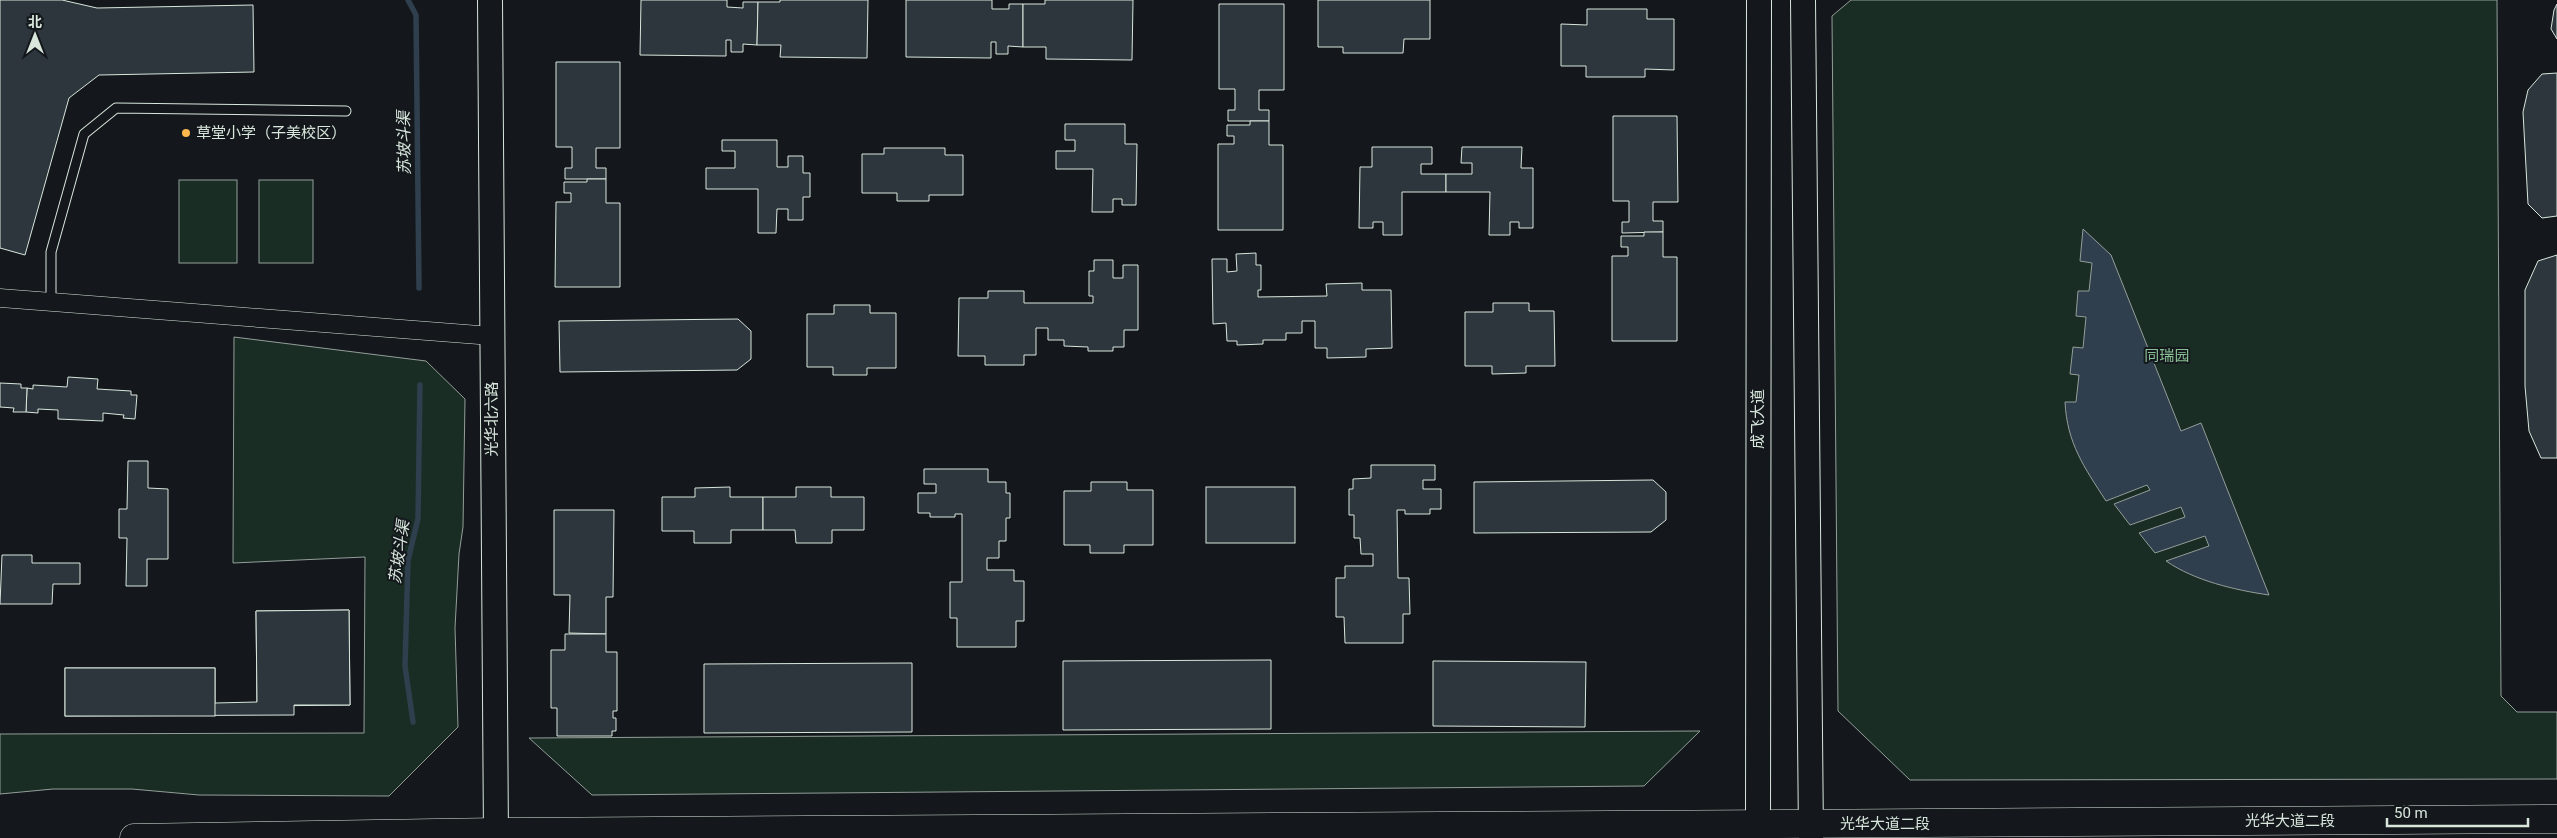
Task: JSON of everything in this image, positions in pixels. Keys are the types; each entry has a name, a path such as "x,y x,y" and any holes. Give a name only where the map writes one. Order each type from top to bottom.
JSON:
{"main road":[{"name":"光华北六路","path":"490,0 496,835"},
{"name":"成飞大道","path":"1759,0 1760,832"},
{"path":"1804,0 1811,832"},
{"name":"光华大道二段","path":"134,838 496,835 1811,832 2557,820"}],"street":[{"path":"0,298 492,336"}],"lane":[{"path":"51,302 51,252 84,134 116,108 346,111"}],"green space":[{"name":"同瑞园","path":"1851,0 2497,0 2501,696 2517,712 2557,712 2557,779 1910,780 1838,711 1832,16"},
{"path":"179,180 237,180 237,263 179,263"},
{"path":"259,180 313,180 313,263 259,263"},
{"path":"234,337 426,361 465,399 463,527 459,554 455,628 458,727 389,796 199,795 132,789 53,789 0,794 0,734 364,733 365,557 233,563"},
{"path":"1700,731 1644,786 592,795 529,738"}],"water":[{"path":"2083,229 2111,255 2181,431 2201,423 2269,595 2216,584 2190,574 2166,561 2209,546 2205,536 2155,553 2139,533 2185,517 2181,507 2130,525 2114,504 2150,490 2147,485 2106,501 2078,454 2069,430 2065,402 2076,402 2079,375 2070,374 2073,347 2083,348 2086,317 2076,316 2078,291 2089,291 2092,263 2080,261"}],"building":[{"path":"0,0 62,0 97,8 253,5 254,72 99,75 69,98 25,255 0,248"},
{"path":"641,0 727,0 727,7 743,8 743,2 758,2 757,45 743,44 743,52 731,52 731,40 726,40 726,56 640,55"},
{"path":"780,0 868,0 867,58 780,57 781,45 757,45 758,2 780,2"},
{"path":"906,0 992,0 992,9 1009,9 1009,4 1023,4 1023,47 1008,46 1008,54 996,54 996,42 991,42 991,58 906,57"},
{"path":"1045,0 1133,0 1132,60 1046,59 1046,47 1023,47 1023,4 1045,4"},
{"path":"1318,0 1430,0 1430,39 1404,39 1403,53 1343,53 1343,47 1318,47"},
{"path":"1219,4 1284,4 1284,90 1259,90 1259,110 1269,110 1269,121 1228,121 1228,110 1235,110 1235,89 1219,89"},
{"path":"2557,4 2557,39 2551,29 2554,10"},
{"path":"1587,9 1647,9 1647,19 1674,19 1674,70 1645,69 1645,77 1586,77 1586,66 1561,66 1561,24 1587,25"},
{"path":"556,62 620,62 620,148 596,148 596,168 606,168 606,179 565,179 565,168 572,168 572,147 556,147"},
{"path":"2557,73 2557,216 2542,218 2528,204 2523,112 2528,90 2542,74"},
{"path":"1613,116 1677,116 1678,202 1653,202 1653,221 1663,221 1663,232 1622,233 1622,222 1629,222 1629,201 1613,201"},
{"path":"1250,121 1269,121 1269,145 1283,145 1283,230 1218,230 1218,144 1234,144 1234,136 1227,136 1227,125 1250,125"},
{"path":"1065,124 1125,124 1125,144 1137,144 1136,205 1122,205 1122,199 1113,199 1113,212 1092,212 1093,169 1056,169 1056,151 1075,151 1075,140 1065,140"},
{"path":"722,140 777,140 777,167 788,167 788,156 803,156 803,173 810,173 810,197 803,197 803,220 788,220 788,209 777,209 776,233 758,233 758,189 706,189 706,168 735,168 735,151 722,151"},
{"path":"1372,147 1432,147 1432,164 1421,164 1421,174 1446,174 1446,192 1402,192 1402,235 1383,235 1383,222 1373,222 1373,228 1359,228 1360,167 1372,167"},
{"path":"1462,147 1522,147 1521,168 1533,168 1533,228 1519,228 1519,222 1510,222 1510,235 1489,235 1490,192 1446,192 1446,174 1472,174 1472,163 1461,163"},
{"path":"884,148 945,148 945,155 963,155 963,195 929,195 929,201 897,201 897,193 862,193 862,154 884,154"},
{"path":"587,179 606,179 606,203 620,203 620,287 555,287 556,202 571,202 571,193 564,193 564,182 587,182"},
{"path":"1644,232 1663,232 1663,257 1677,257 1677,341 1612,341 1612,256 1628,256 1628,247 1621,247 1621,236 1644,236"},
{"path":"1256,253 1256,265 1261,265 1261,290 1258,290 1258,297 1327,296 1326,284 1362,283 1362,290 1391,290 1392,348 1366,349 1366,357 1327,358 1327,348 1315,348 1315,321 1302,321 1302,333 1286,333 1286,340 1263,340 1263,344 1237,345 1237,341 1227,341 1226,323 1213,324 1212,259 1227,259 1227,272 1237,271 1236,254"},
{"path":"2557,255 2557,458 2541,458 2529,431 2525,386 2525,290 2538,261"},
{"path":"1094,260 1113,260 1113,278 1123,278 1123,265 1138,265 1138,330 1124,330 1124,347 1113,347 1113,351 1088,351 1088,347 1064,346 1064,340 1048,340 1048,328 1036,328 1036,355 1024,355 1024,365 985,365 985,356 958,356 959,298 988,298 988,291 1024,291 1024,303 1093,303 1093,296 1089,296 1089,271 1094,271"},
{"path":"1493,303 1529,303 1529,311 1554,311 1555,366 1526,366 1526,373 1492,374 1492,366 1465,366 1465,312 1493,312"},
{"path":"834,305 870,305 870,313 896,313 896,368 867,368 867,375 833,375 833,367 807,367 807,314 834,314"},
{"path":"738,319 751,331 751,359 737,370 560,372 559,321"},
{"path":"68,377 98,379 97,389 131,391 131,395 137,395 135,419 123,418 124,415 103,413 103,421 58,419 58,410 38,409 38,413 26,412 27,388 33,389 33,385 67,387"},
{"path":"0,383 21,384 21,388 27,388 26,412 13,412 14,408 0,407"},
{"path":"128,461 148,461 148,488 168,489 168,559 147,559 147,586 126,586 127,538 119,538 119,509 127,509"},
{"path":"1371,465 1435,465 1435,480 1423,480 1423,489 1441,489 1441,509 1430,509 1430,514 1405,514 1405,510 1397,510 1398,578 1409,578 1410,614 1403,614 1403,643 1345,643 1344,617 1336,617 1336,578 1345,578 1345,566 1373,566 1373,554 1361,554 1360,538 1354,538 1354,515 1349,515 1349,489 1353,489 1353,479 1371,478"},
{"path":"924,469 988,469 988,482 1006,482 1006,493 1010,493 1010,518 1006,518 1006,541 999,541 999,558 987,558 987,570 1014,570 1014,581 1024,581 1024,621 1016,621 1016,647 957,647 957,618 950,618 950,582 962,582 962,514 955,514 955,517 930,517 930,513 918,513 918,493 936,493 936,484 924,484"},
{"path":"1653,480 1666,492 1666,520 1651,532 1474,533 1474,482"},
{"path":"1091,482 1127,482 1127,490 1153,490 1153,545 1124,545 1124,553 1090,553 1090,545 1064,545 1064,491 1091,491"},
{"path":"730,487 730,497 763,497 763,530 731,530 731,543 694,543 694,531 662,531 662,497 695,497 695,488"},
{"path":"796,487 831,487 831,497 864,497 864,530 832,530 832,543 796,543 795,530 763,530 763,497 796,497"},
{"path":"1206,487 1295,487 1295,543 1206,543"},
{"path":"554,510 614,510 613,597 606,597 606,634 569,633 570,595 554,595"},
{"path":"2,555 32,555 32,563 80,563 80,584 53,584 52,604 0,604"},
{"path":"349,610 350,705 257,706 256,611"},
{"path":"349,610 350,705 294,705 294,715 65,716 65,668 215,668 215,703 257,702 256,611"},
{"path":"565,634 606,634 606,652 617,652 617,711 613,711 613,718 616,718 616,731 612,731 612,736 557,736 557,708 551,708 551,650 565,650"},
{"path":"1271,660 1271,729 1063,730 1063,661"},
{"path":"1433,661 1586,662 1585,727 1433,726"},
{"path":"912,663 912,732 704,733 704,664"},
{"path":"65,668 215,668 215,716 65,716"}],"waterway":[{"name":"苏坡斗渠","path":"408,0 416,15 419,288"},
{"name":"苏坡斗渠","path":"413,722 405,666 408,560 418,519 420,385"}],"place":[{"name":"草堂小学（子美校区）","path":"186,133"}]}
